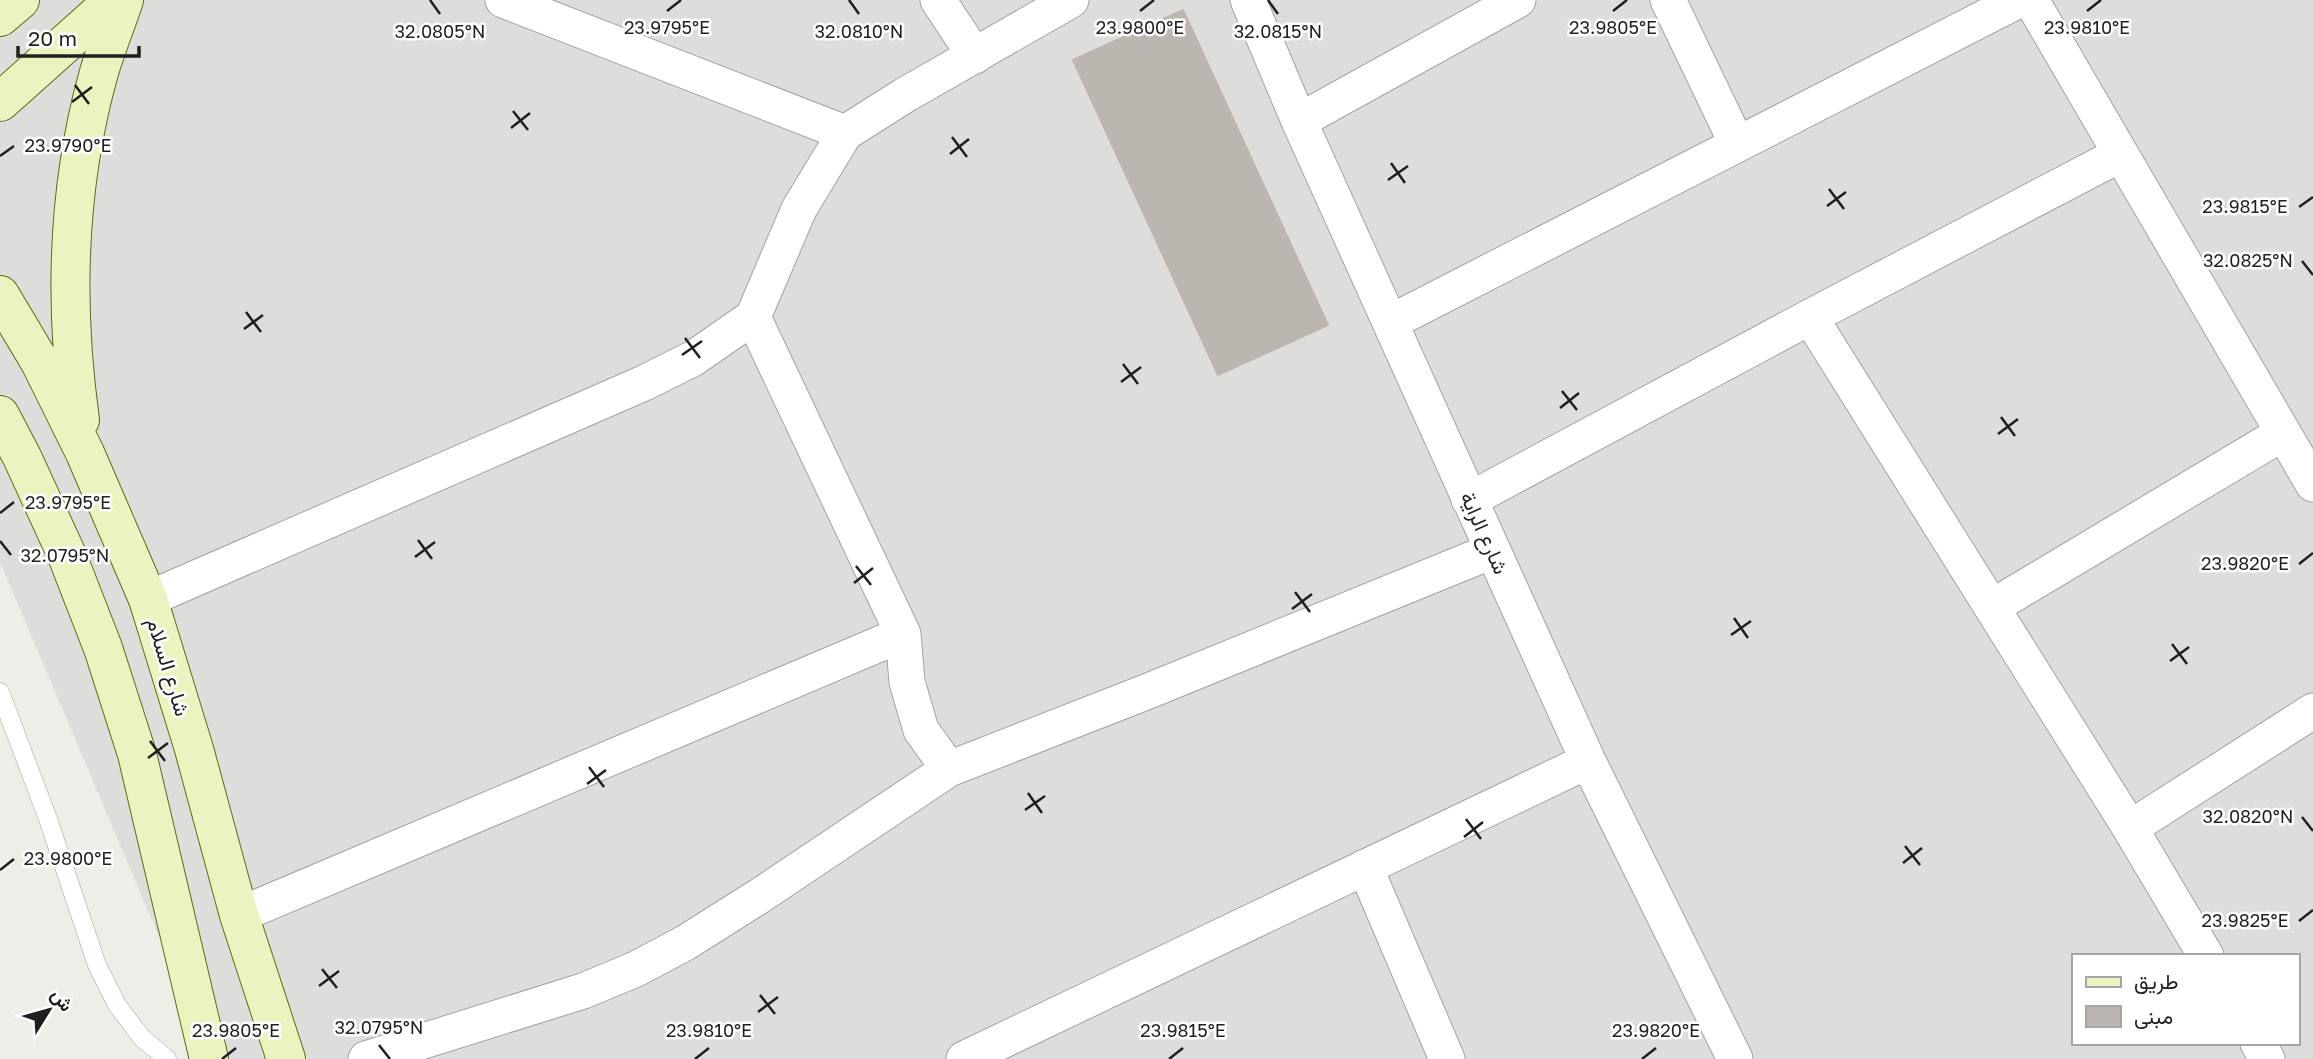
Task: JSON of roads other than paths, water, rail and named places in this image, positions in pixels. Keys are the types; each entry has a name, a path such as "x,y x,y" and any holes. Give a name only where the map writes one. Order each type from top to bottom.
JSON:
{"main road":[{"path":"0,17 20,0"},
{"path":"0,102 114,0"},
{"path":"85,453 72,359 72,237 78,169 98,76 124,0"},
{"name":"شارع السلام","path":"0,295 40,362 85,453 148,599 194,750 239,915 286,1059"},
{"path":"0,415 23,457 66,553 103,649 137,754 209,1059"}],"street":[{"path":"503,0 845,132"},
{"path":"938,0 975,56"},
{"path":"148,599 644,383 694,358 753,317 799,209 845,132 1071,0"},
{"name":"شارع الراية","path":"1248,0 1298,121 1391,321 1588,761 1735,1059"},
{"path":"1298,121 1518,0"},
{"path":"1668,0 1737,144"},
{"path":"1391,321 2019,0"},
{"path":"2031,0 2313,484"},
{"path":"1469,500 2119,155"},
{"path":"753,317 903,634 907,682 921,730 949,769"},
{"path":"1810,317 2130,828 2205,954"},
{"path":"1992,607 2283,433"},
{"path":"366,1059 583,991 636,969 685,943 761,895 949,769 1492,551"},
{"path":"239,915 903,634"},
{"path":"2130,828 2313,711"},
{"path":"964,1059 1588,761"},
{"path":"1365,867 1447,1059"}],"lane":[{"path":"0,692 48,819 96,965 142,1038 167,1059"}]}
